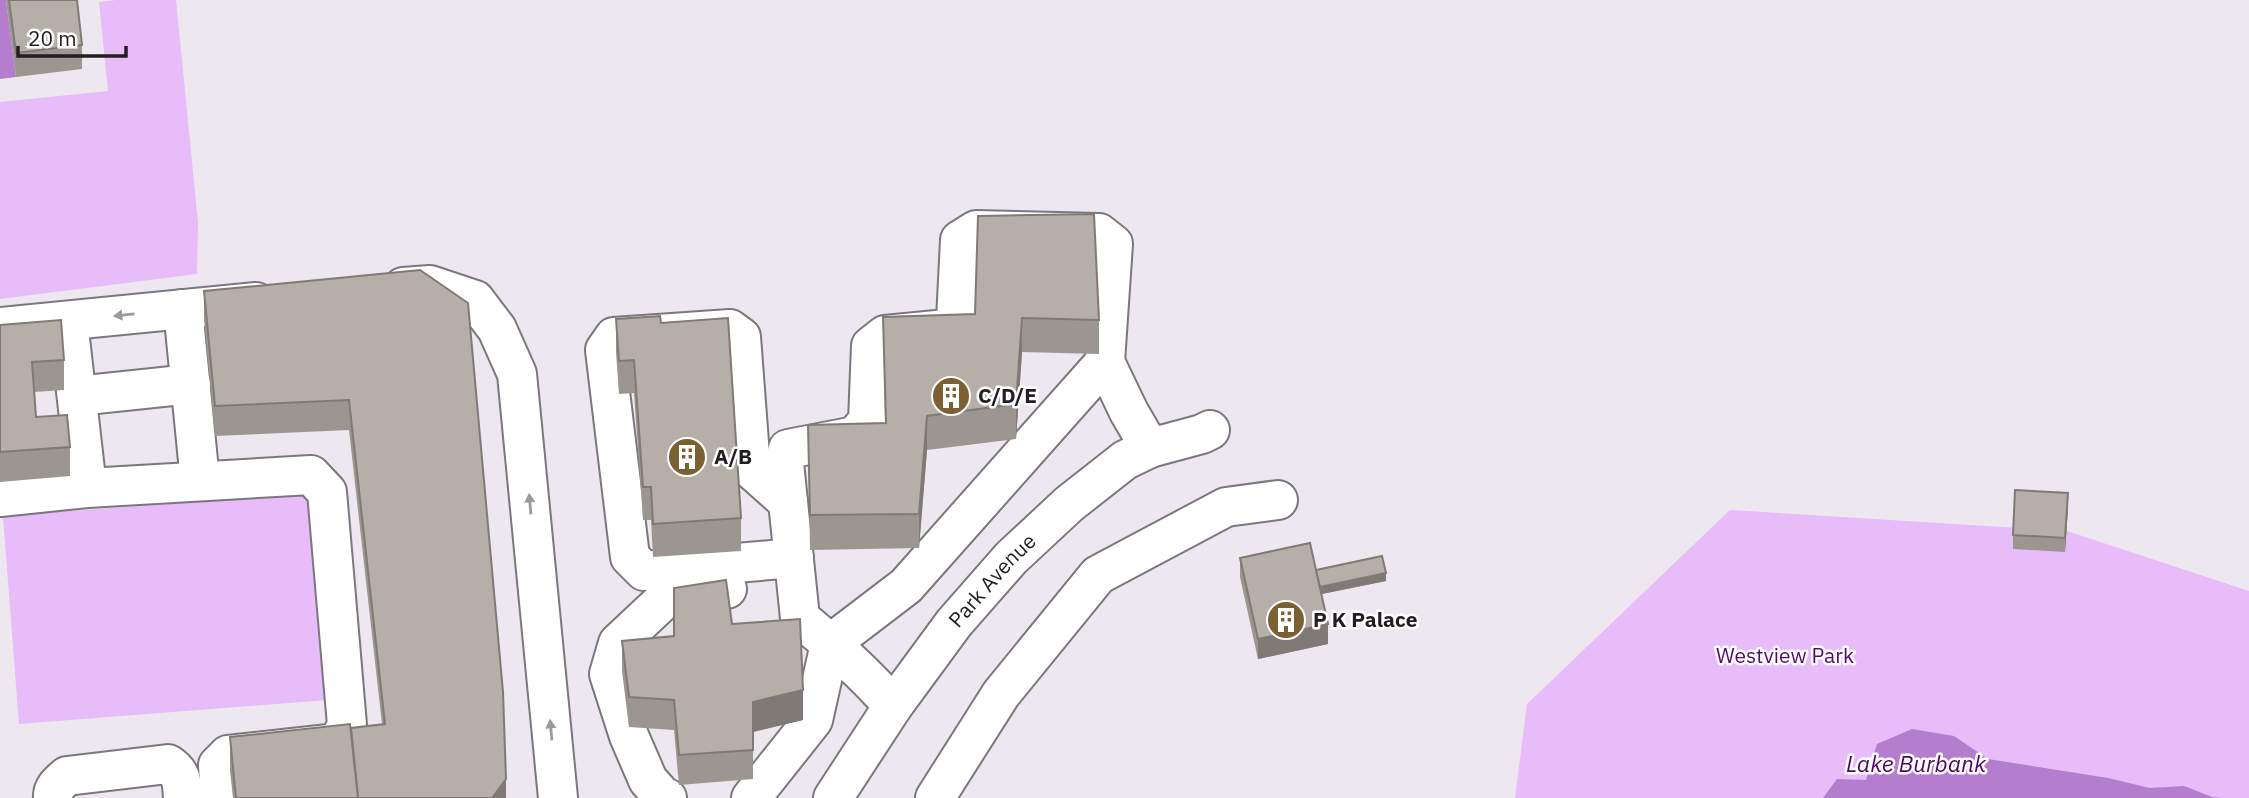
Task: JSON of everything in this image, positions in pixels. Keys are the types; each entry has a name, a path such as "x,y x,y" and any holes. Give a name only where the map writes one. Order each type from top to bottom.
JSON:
{"street":[{"path":"893,706 870,679 800,618 784,463 788,449 855,436 868,421 871,346 885,335 947,329 956,320 960,240 976,230 1099,233 1113,244 1105,362 1150,448"},
{"path":"375,290 430,285 475,300 497,329 517,374 558,798"},
{"path":"0,327 293,298"},
{"path":"183,309 200,481"},
{"path":"68,321 87,488"},
{"path":"788,502 751,469 741,337 730,329 614,337 605,350 630,557 644,571 795,572"},
{"path":"751,798 813,720 830,644 906,586 1105,362"},
{"path":"77,396 191,384"},
{"name":"Park Avenue","path":"833,798 893,706 954,623 1011,558 1069,504 1125,460 1150,448 1202,435 1210,430"},
{"path":"0,497 87,488 311,475 327,492 347,725 338,743 228,755 219,781"},
{"path":"935,798 1001,694 1098,575 1226,506 1278,499"},
{"path":"667,798 648,780 629,736 609,674 618,643 666,598 739,587 795,572"},
{"path":"53,798 58,783 67,776 168,764 177,770 181,777 183,798"}],"green space":[{"path":"176,0 198,222 197,274 0,299 0,102 108,91 99,2"},
{"path":"312,493 328,700 19,724 3,516"},
{"name":"Westview Park","path":"1730,510 2067,531 2249,591 2249,798 1515,798 1527,704"}],"water":[{"path":"0,0 6,0 16,77 0,79"},
{"name":"Lake Burbank","path":"1912,729 1954,736 1988,759 2108,778 2150,788 2184,786 2222,798 1823,798 1837,779 1866,780 1877,744"}],"building":[{"path":"9,0 77,0 82,45 16,53"},
{"name":"C/D/E","path":"1094,214 1099,320 1022,318 1016,404 927,416 919,514 810,515 808,425 886,423 883,317 975,314 978,216"},
{"path":"420,270 468,303 503,692 506,779 492,798 358,798 351,728 385,724 349,400 215,406 204,291"},
{"name":"A/B","path":"660,316 661,323 728,318 741,518 653,524 651,487 643,487 634,360 619,361 616,319"},
{"path":"61,320 64,360 32,362 36,417 67,415 70,447 0,452 0,325"},
{"path":"2015,490 2068,493 2065,538 2013,535"},
{"name":"P K Palace","path":"1310,543 1328,624 1258,639 1240,558"},
{"path":"1382,556 1386,573 1320,587 1316,570"},
{"path":"726,580 732,624 800,619 803,690 753,702 753,750 679,755 674,700 629,697 622,641 674,636 674,588"},
{"path":"350,724 358,798 236,798 230,737"}],"place":[{"name":"C/D/E","path":"951,396"},
{"name":"A/B","path":"687,457"},
{"name":"P K Palace","path":"1286,620"}]}
